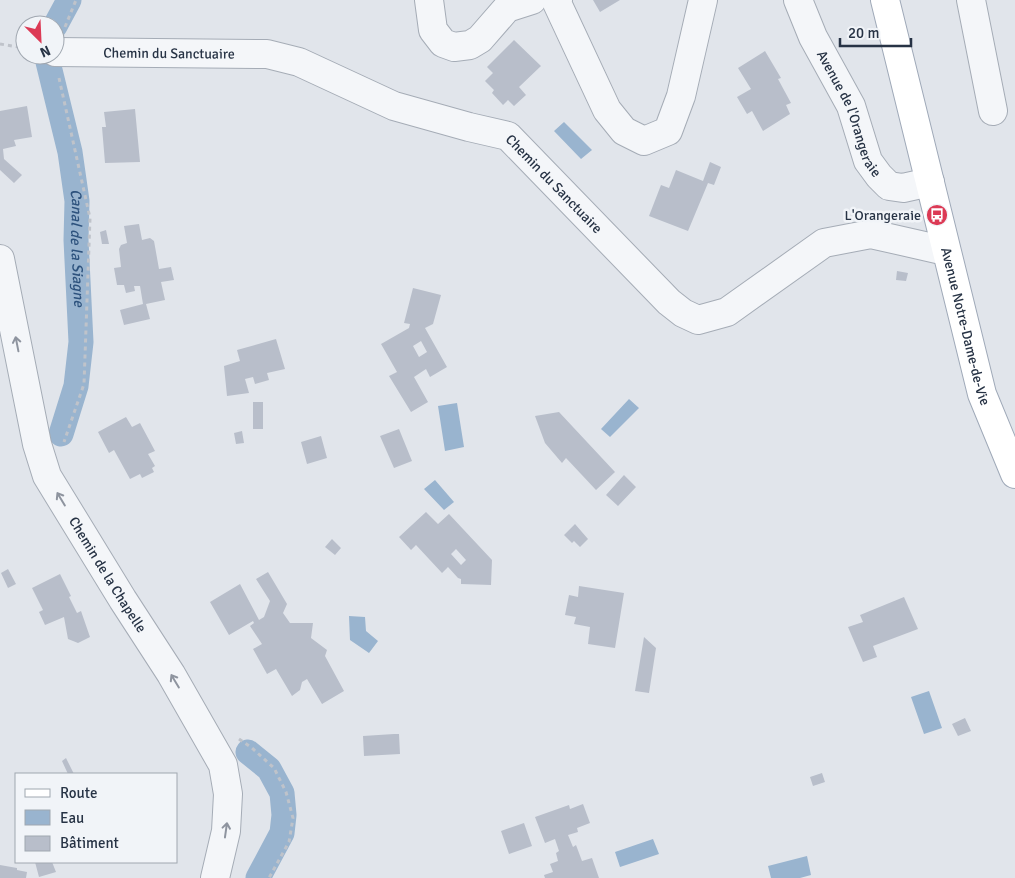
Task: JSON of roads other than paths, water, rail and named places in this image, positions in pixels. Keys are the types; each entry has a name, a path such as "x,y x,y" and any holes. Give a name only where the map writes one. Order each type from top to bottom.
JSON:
{"main road":[{"name":"Avenue Notre-Dame-de-Vie","path":"885,0 982,394 1015,474"}],"street":[{"path":"429,0 432,30 444,43 454,47 470,45 480,38 507,8 547,1 607,110 624,131 644,141 668,131 681,96 703,0"},
{"name":"Avenue de l'Orangeraie","path":"798,0 813,37 851,106 868,161 879,176 890,186 903,188 930,182"},
{"path":"971,0 994,112"},
{"name":"Chemin du Sanctuaire","path":"65,62 266,54 299,62 331,75 394,106 508,136 668,302 682,314 698,320 727,312 824,243 871,234 946,251"},
{"name":"Chemin de la Chapelle","path":"0,259 37,444 47,476 201,725 223,765 228,794 226,831 215,878"}],"water":[{"path":"564,122 592,150 581,159 554,131"},
{"path":"629,399 639,408 610,437 601,429"},
{"path":"457,403 464,447 445,451 438,406"},
{"path":"435,480 454,502 444,510 424,489"},
{"path":"349,616 365,617 366,631 378,641 369,653 350,640"},
{"path":"929,691 942,728 924,734 911,697"},
{"path":"653,839 659,854 620,867 615,852"},
{"path":"807,856 811,875 800,878 771,878 768,866"}],"waterway":[{"name":"Canal de la Siagne","path":"61,15 69,0"},
{"name":"Canal de la Siagne","path":"49,65 70,152 77,201 76,240 81,342 76,386 61,434"},
{"name":"Canal de la Siagne","path":"248,752 269,769 282,793 284,815 282,833 258,878"}],"place":[{"name":"L'Orangeraie","path":"937,215"}]}
